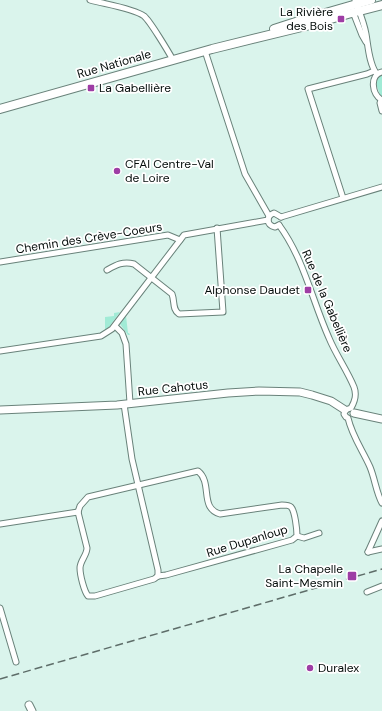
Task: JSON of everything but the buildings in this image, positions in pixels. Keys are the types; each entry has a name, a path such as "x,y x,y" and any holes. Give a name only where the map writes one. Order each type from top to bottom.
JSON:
{"main road":[{"name":"Rue Nationale","path":"0,109 235,42 310,25 361,4 382,5"}],"street":[{"path":"90,0 130,10 144,16 173,60"},
{"path":"361,4 362,35 378,72"},
{"path":"205,51 245,174 272,226 279,225 281,222 281,217"},
{"path":"378,72 373,82 377,96 382,100 380,103 382,111"},
{"path":"343,198 308,89 378,72"},
{"path":"0,350 101,336 108,333 115,326 184,235 268,218 274,213 281,217 382,188"},
{"name":"Rue de la Gabellière","path":"279,225 289,238 298,256 312,289 329,338 354,387 356,393 355,401 350,412"},
{"path":"106,270 118,264 127,262 134,264 172,294 176,312 180,314 223,312 217,228"},
{"name":"Chemin des Crève-Coeurs","path":"0,262 168,235 180,240"},
{"path":"115,326 122,334 126,344 127,404 132,459 158,570 158,576"},
{"name":"Rue Cahotus","path":"0,410 127,404 228,392 300,392 331,401 350,412"},
{"path":"382,419 350,412 350,426 371,470 382,503"},
{"name":"Rue Dupanloup","path":"78,512 87,548 80,568 85,592 88,596 95,596 154,579 158,576 292,540 297,536 292,509 290,506 282,505 220,514 214,512 210,508 204,477 198,471 138,485"},
{"path":"0,524 78,512 80,506 88,497 138,485"},
{"path":"382,521 368,552 382,548"},
{"path":"297,536 304,538 319,533"},
{"path":"367,592 382,586"},
{"path":"0,608 16,662"}],"green space":[{"path":"382,75 382,97 376,83"},
{"path":"120,312 105,330 105,317 114,316 114,313"},
{"path":"126,316 128,333 130,335 128,335 120,324"}],"railway":[{"path":"0,679 382,569"}],"place":[{"name":"La Rivière des Bois","path":"341,19"},
{"name":"La Gabellière","path":"91,88"},
{"name":"CFAI Centre-Val de Loire","path":"117,171"},
{"name":"Alphonse Daudet","path":"308,290"},
{"name":"La Chapelle Saint-Mesmin","path":"352,576"},
{"name":"Duralex","path":"310,668"}]}
